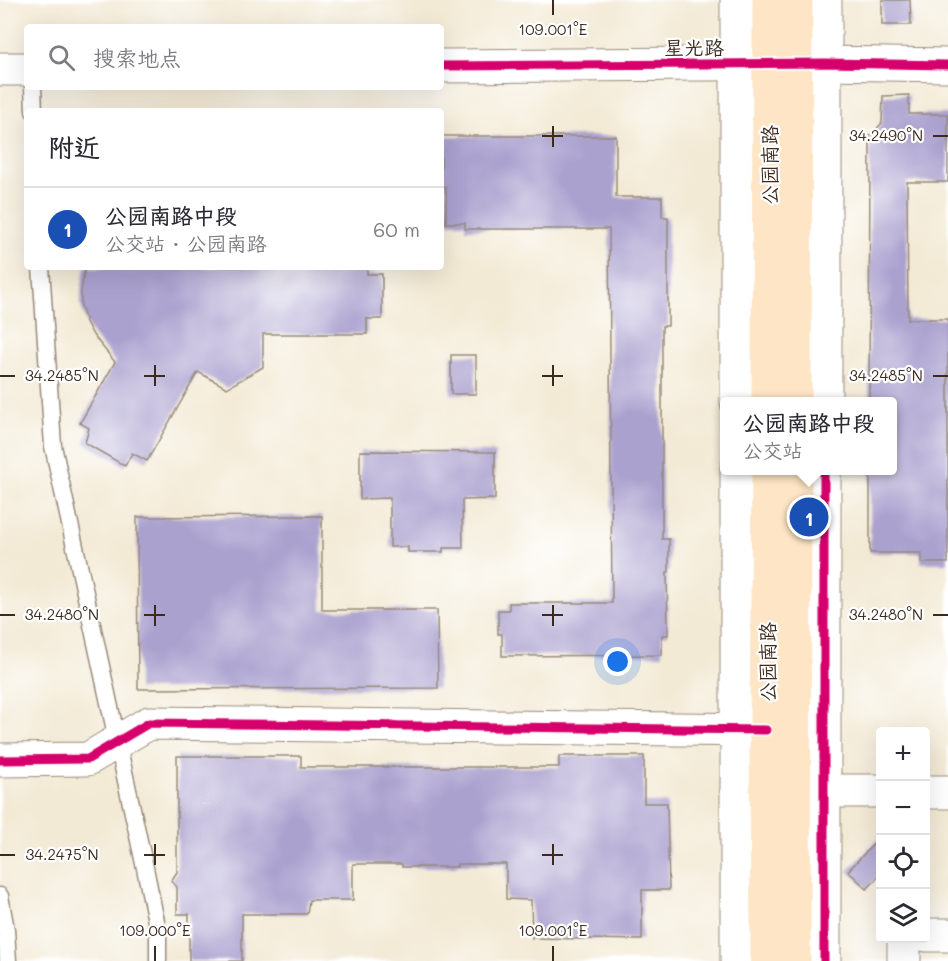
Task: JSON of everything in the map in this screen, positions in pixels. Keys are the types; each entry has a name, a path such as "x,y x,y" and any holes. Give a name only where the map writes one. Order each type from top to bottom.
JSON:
{"main road":[{"name":"公园南路","path":"768,397 797,64 769,0"},
{"name":"公园南路","path":"795,397 796,0"},
{"name":"公园南路","path":"768,475 752,729 780,791 794,961"},
{"name":"公园南路","path":"767,961 780,791 795,475"}],"street":[{"path":"737,0 737,397"},
{"path":"825,0 797,64 825,397"},
{"name":"星光路","path":"444,66 948,65"},
{"path":"0,69 24,69"},
{"path":"0,760 88,759 149,723 752,729 737,475"},
{"path":"737,961 780,791 823,475"},
{"path":"780,791 876,791"},
{"path":"780,791 824,961"},
{"path":"930,792 948,792"},
{"path":"930,935 948,935"},
{"path":"904,943 904,961"}],"lane":[{"path":"33,90 34,108"},
{"path":"41,270 53,446 158,931 158,961"},
{"path":"0,896 6,930 8,961"}],"building":[{"path":"882,0 910,0 911,25 882,25"},
{"path":"909,95 909,114 948,114 948,182 907,182 908,319 948,319 948,563 921,563 921,553 870,553 870,475 897,475 897,397 869,397 870,136 882,123 883,96"},
{"path":"444,136 616,136 616,197 662,197 662,217 668,217 668,326 662,326 662,539 669,539 669,572 667,572 668,635 662,635 662,655 502,656 502,634 498,634 498,610 509,610 509,603 612,603 609,229 465,229 465,223 446,223 446,187 444,187"},
{"path":"84,270 367,270 367,274 382,274 382,319 367,319 367,334 263,334 263,367 227,388 198,372 147,461 132,453 125,466 85,443 89,428 80,423 115,362 93,335 86,322 81,306"},
{"path":"451,355 476,355 476,394 451,394"},
{"path":"360,451 495,452 495,499 462,500 463,548 443,548 443,552 408,552 408,547 390,547 390,498 360,499"},
{"path":"322,516 322,610 437,610 438,688 138,689 137,517"},
{"path":"177,756 301,756 301,767 559,767 559,756 644,756 644,803 667,803 669,890 642,890 642,940 532,938 531,900 506,899 506,864 402,867 402,864 353,864 353,900 309,900 307,914 242,914 242,961 189,961 189,914 177,914 177,887 171,881 177,872"},
{"path":"876,841 876,879 867,889 848,871"}],"cycle path":[{"path":"444,66 825,63 948,65"},
{"path":"824,475 824,961"},
{"path":"0,760 88,759 149,723 766,730"}],"place":[{"name":"公园南路中段","path":"809,517"}]}
